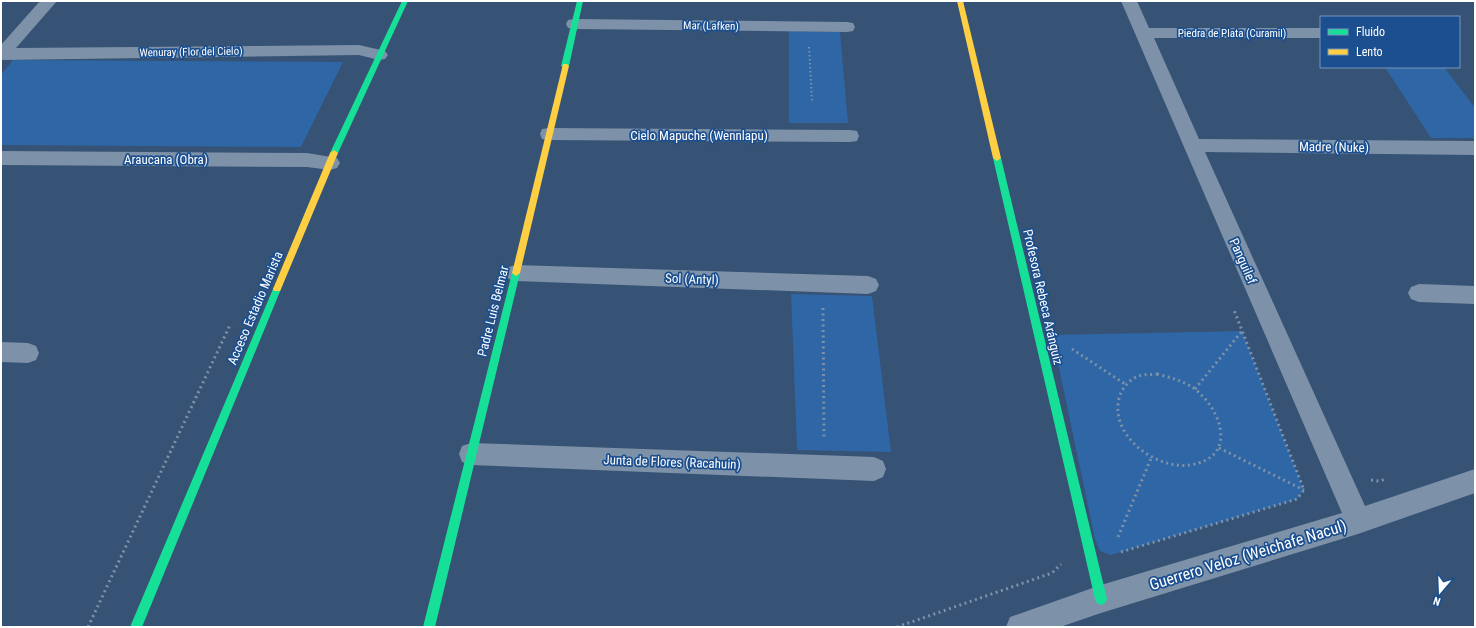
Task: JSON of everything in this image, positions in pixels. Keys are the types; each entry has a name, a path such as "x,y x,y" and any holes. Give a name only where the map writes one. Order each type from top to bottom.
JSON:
{"street":[{"path":"1,54 49,1"},
{"name":"Acceso Estadio Marista","path":"136,627 330,163 405,1"},
{"name":"Padre Luis Belmar","path":"429,627 516,273 580,1"},
{"name":"Profesora Rebeca Aránguiz","path":"960,1 1101,599"},
{"name":"Panguilef","path":"1129,1 1358,522"},
{"name":"Mar (Lafken)","path":"574,24 847,27"},
{"name":"Piedra de Plata (Curamil)","path":"1143,32 1320,33"},
{"name":"Wenuray (Flor del Cielo)","path":"1,54 359,50 379,55"},
{"name":"Cielo Mapuche (Wennlapu)","path":"549,134 850,136"},
{"name":"Madre (Nuke)","path":"1192,145 1475,148"},
{"name":"Araucana (Obra)","path":"1,158 307,160 330,163"},
{"name":"Sol (Antyl)","path":"516,273 868,285"},
{"path":"1419,293 1475,295"},
{"path":"1,352 28,353"},
{"name":"Junta de Flores (Racahuin)","path":"471,454 874,469"},
{"name":"Guerrero Veloz (Weichafe Nacul)","path":"1020,627 1101,599 1358,522 1475,481"}],"path":[{"path":"808,27 812,101"},
{"path":"823,284 824,468"},
{"path":"1233,309 1304,490"},
{"path":"88,627 233,319"},
{"path":"1195,389 1242,331"},
{"path":"1070,348 1125,384"},
{"path":"1157,374 1176,379 1195,389 1210,402 1219,418 1222,434 1219,448 1206,460 1186,465 1164,462 1142,451 1126,435 1117,416 1116,398 1125,384 1138,376 1157,374"},
{"path":"1219,448 1304,490"},
{"path":"1117,541 1152,456"},
{"path":"1118,553 1297,499 1304,490"},
{"path":"897,627 1052,573 1061,563"}],"shaded area":[{"path":"789,31 840,32 848,123 789,123"},
{"path":"13,60 343,62 301,147 1,145 1,75"},
{"path":"1386,68 1445,68 1475,108 1475,138 1431,138"},
{"path":"791,294 872,296 891,452 797,450"},
{"path":"1242,331 1304,490 1297,499 1111,555 1100,551 1095,539 1052,335"}],"traffic: fast":[{"path":"334,153 405,1"},
{"path":"565,66 580,1"},
{"path":"997,158 1101,599"},
{"path":"429,627 516,273"},
{"path":"136,627 277,289"}],"traffic: slow":[{"path":"960,1 997,158"},
{"path":"516,273 565,66"},
{"path":"277,289 334,153"}]}
